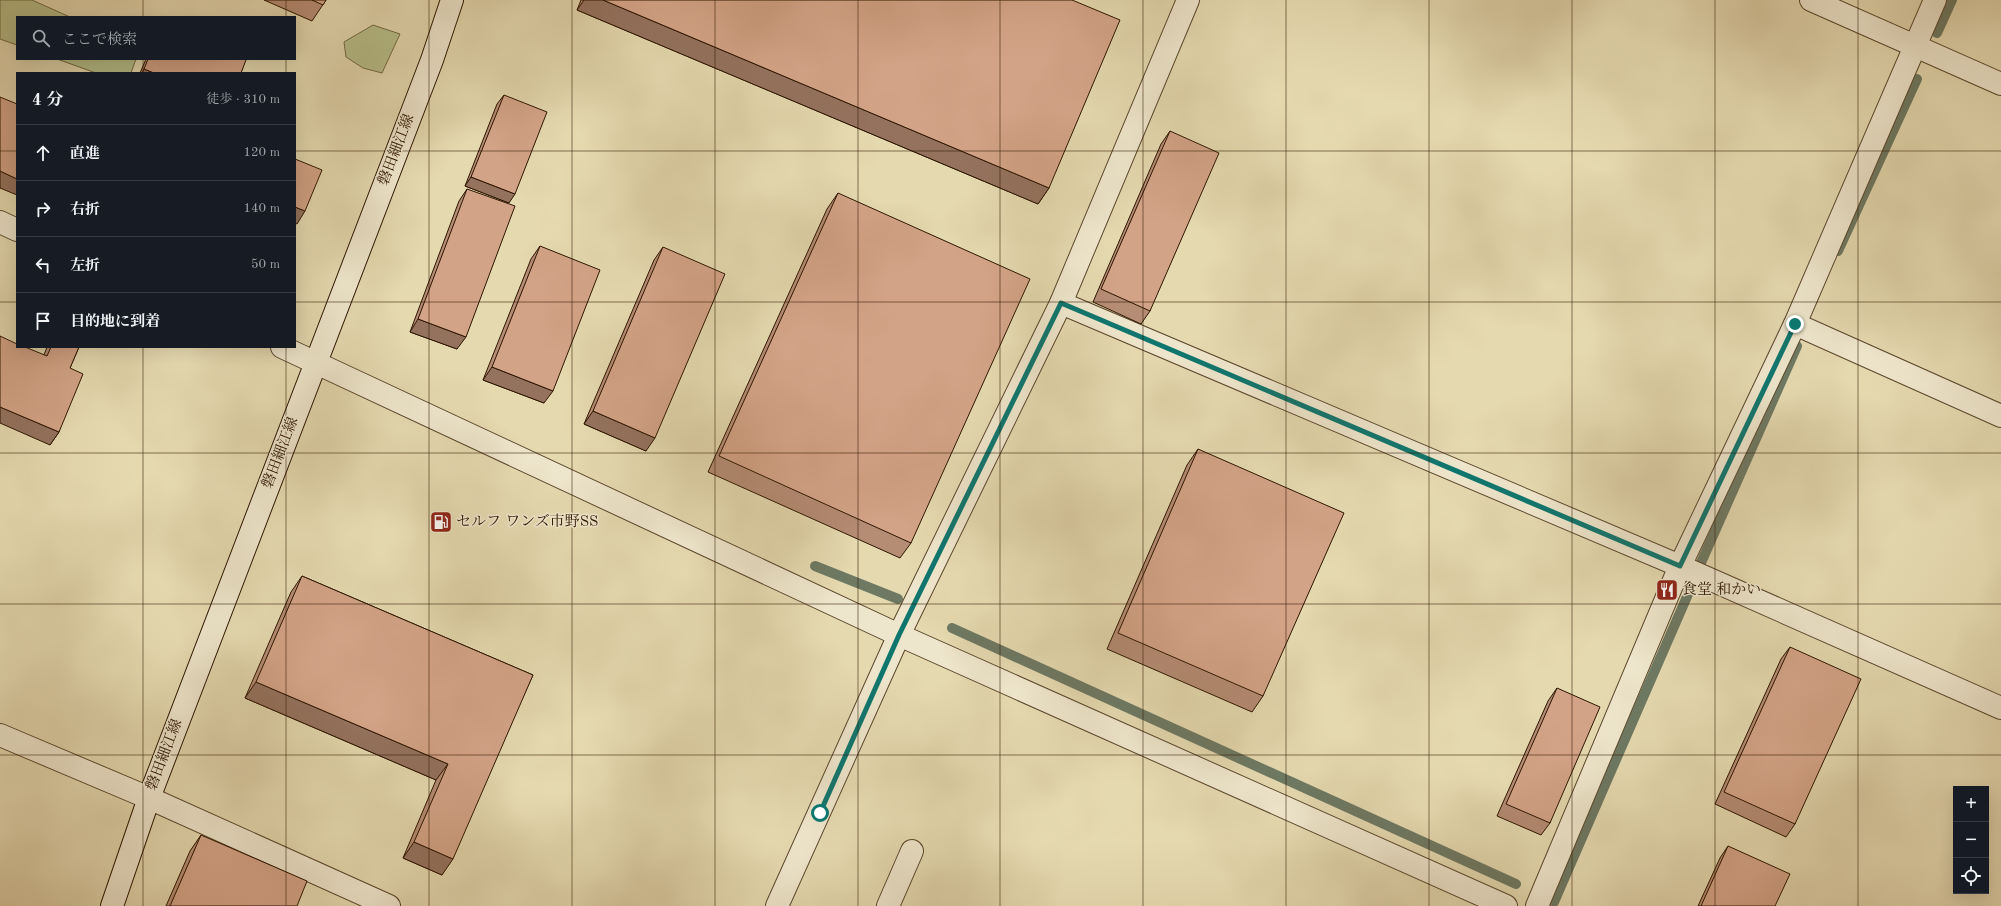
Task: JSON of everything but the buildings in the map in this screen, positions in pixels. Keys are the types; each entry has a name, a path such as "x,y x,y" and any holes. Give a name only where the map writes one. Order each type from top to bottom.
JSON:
{"street":[{"name":"磐田細江線","path":"112,906 149,798 432,60 452,0"},
{"path":"777,906 899,635 1061,303 1188,0"},
{"path":"1811,0 2001,84"},
{"path":"1538,906 1680,566 1795,324 1916,47 1935,0"},
{"path":"0,222 16,230"},
{"path":"1061,303 1680,566 2001,708"},
{"path":"1795,324 2001,416"},
{"path":"284,348 899,635 1506,906"},
{"path":"0,735 149,798 389,906"},
{"path":"888,906 912,851"}],"green space":[{"path":"0,0 32,0 68,16 16,16 16,45 0,39"},
{"path":"373,25 400,34 382,73 363,68 346,57 344,42"},
{"path":"60,60 136,60 131,72 93,72"}],"waterway":[{"path":"1937,33 1952,0"},
{"path":"1838,251 1917,79"},
{"path":"1700,565 1797,346"},
{"path":"815,566 898,599"},
{"path":"1554,902 1689,592"},
{"path":"952,628 1516,884"}],"place":[{"name":"セルフ ワンズ市野SS","path":"441,522"},
{"name":"食堂 和かい","path":"1667,590"}],"route":[{"path":"820,813 899,635 1061,303 1680,566 1795,324"}]}
